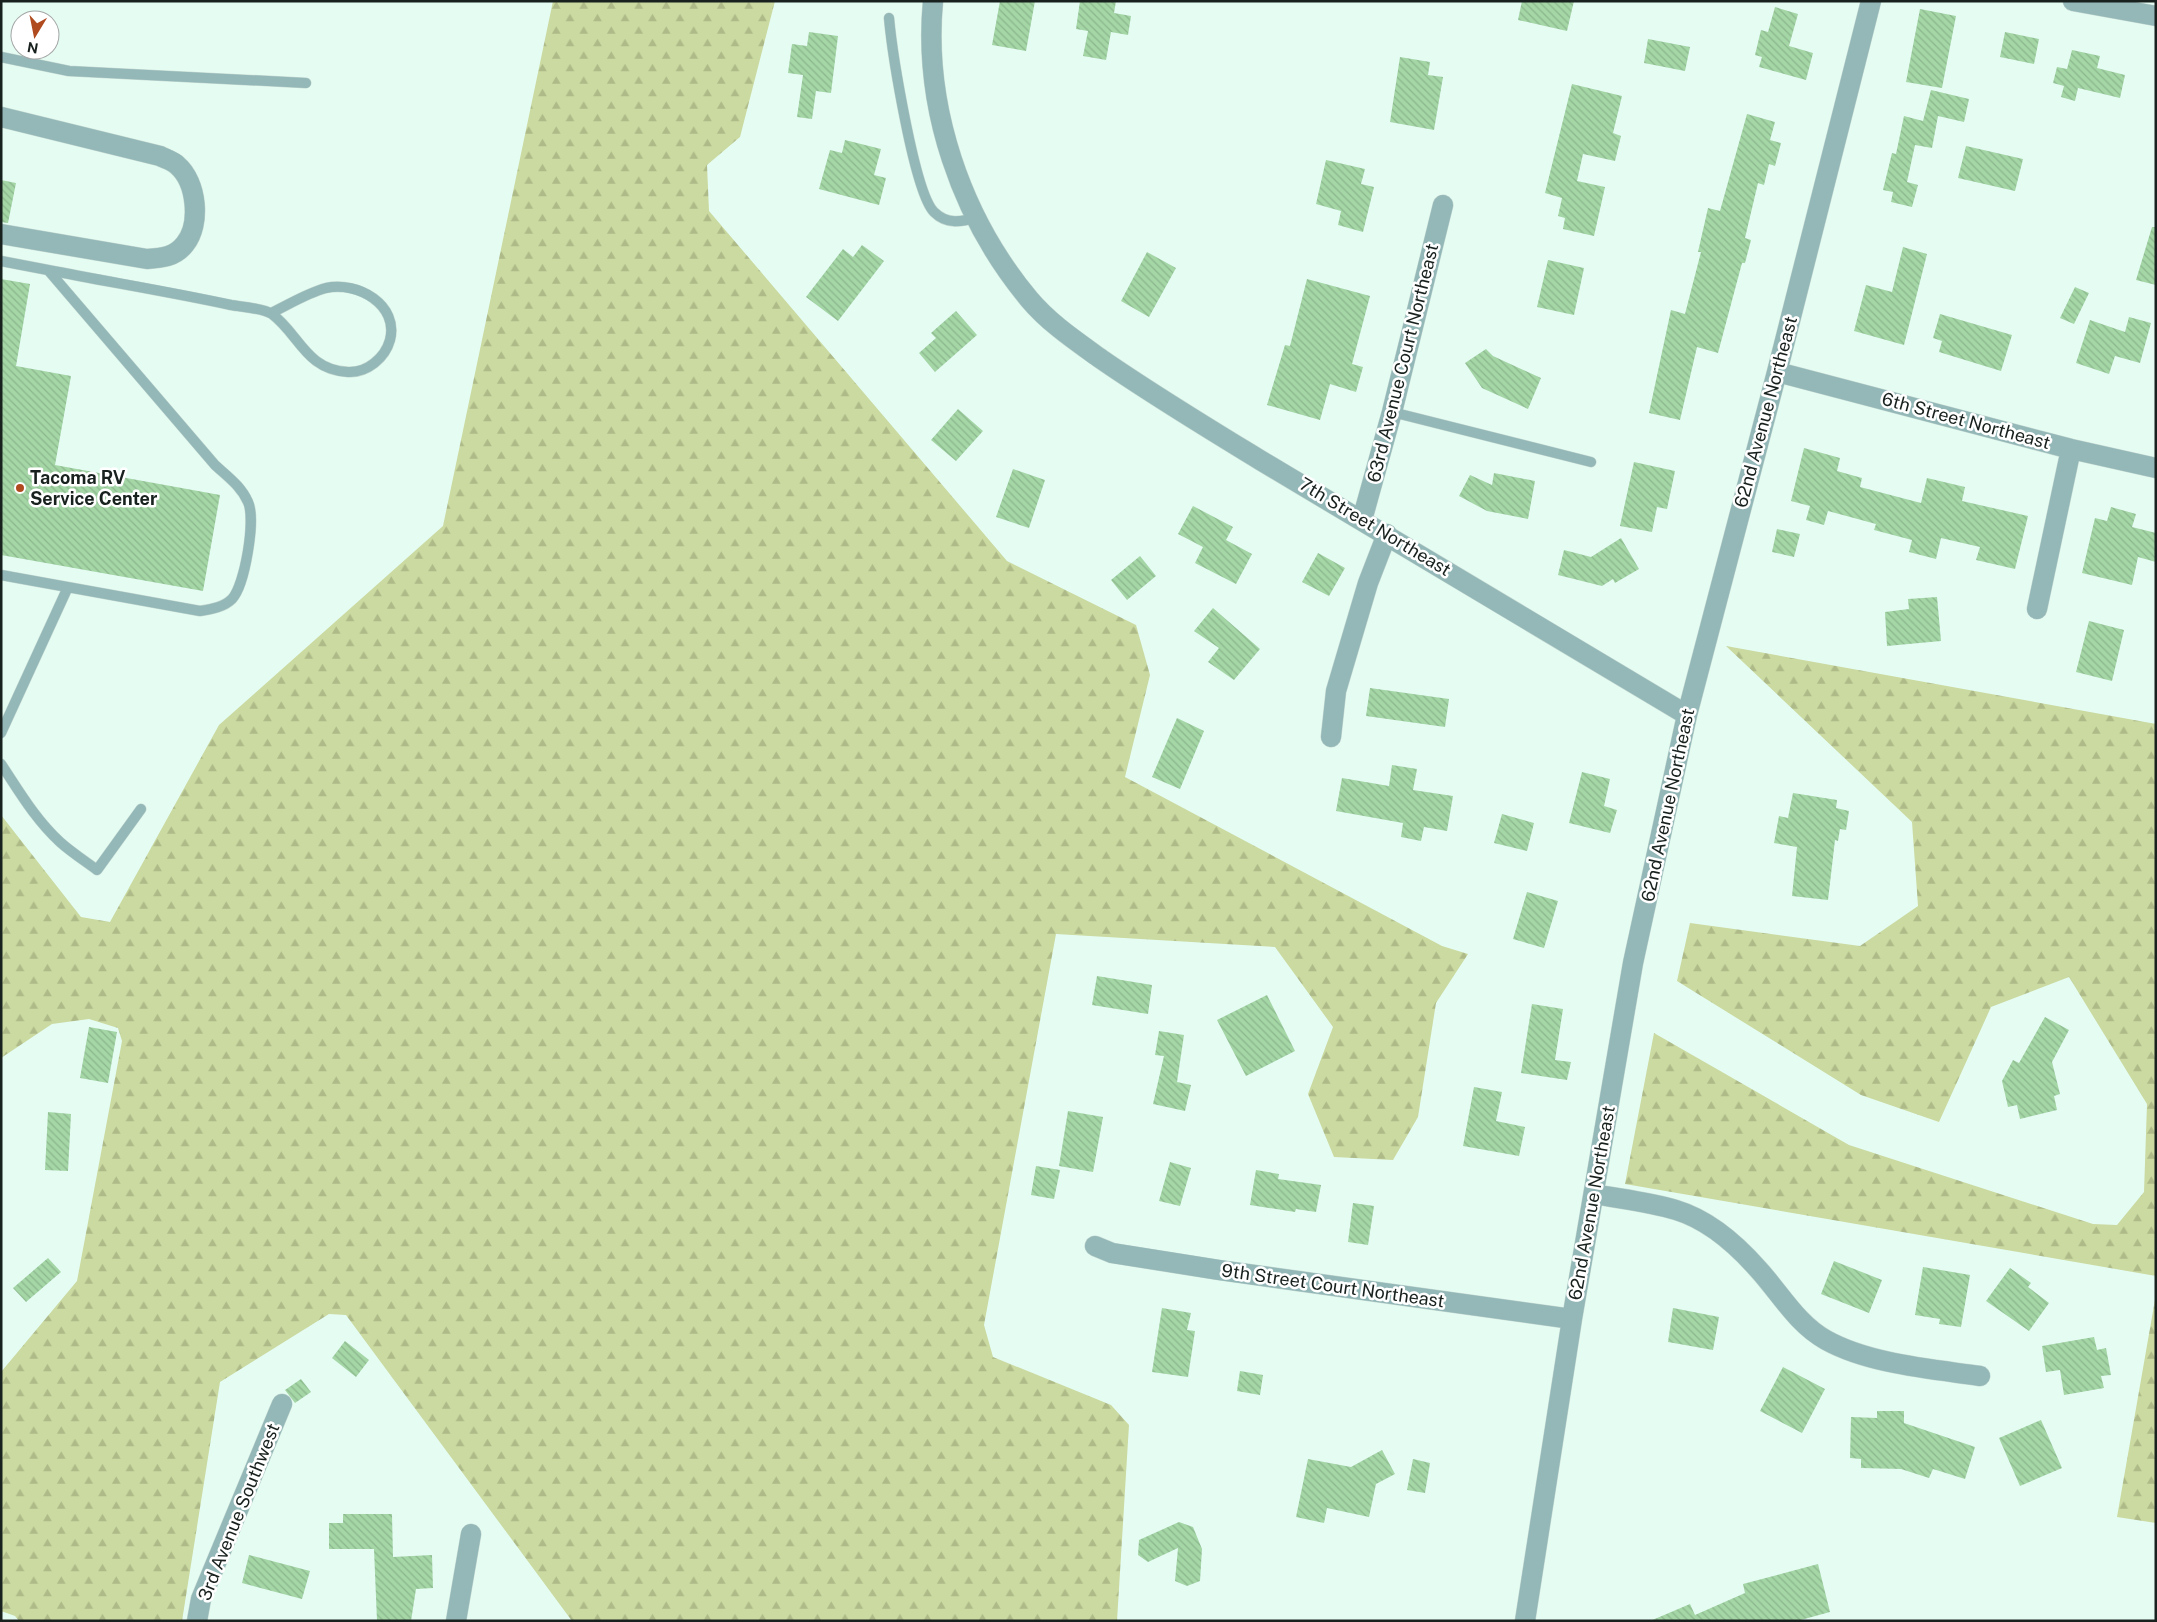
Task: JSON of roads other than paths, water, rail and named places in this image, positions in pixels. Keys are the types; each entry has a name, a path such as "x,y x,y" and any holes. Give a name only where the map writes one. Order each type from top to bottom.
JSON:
{"street":[{"name":"7th Street Northeast","path":"933,1 931,64 946,141 960,182 1001,261 1043,315 1066,334 1180,412 1688,715"},
{"name":"62nd Avenue Northeast","path":"1525,1621 1572,1319 1633,963 1688,715 1777,372 1870,1"},
{"path":"2073,1 2156,16"},
{"path":"1,117 160,156 178,166 189,181 194,207 193,230 185,244 164,258 147,259 1,234"},
{"name":"63rd Avenue Court Northeast","path":"1362,520 1392,412 1443,205"},
{"name":"6th Street Northeast","path":"1777,372 2071,449 2156,468"},
{"path":"2038,609 2071,449"},
{"path":"1331,737 1336,691 1368,583 1387,534"},
{"path":"1594,1194 1676,1210 1697,1219 1719,1232 1734,1244 1759,1270 1806,1327 1844,1349 1866,1356 1980,1376"},
{"name":"9th Street Court Northeast","path":"1094,1246 1112,1253 1219,1270 1572,1319"},
{"name":"3rd Avenue Southwest","path":"197,1621 201,1599 282,1404"},
{"path":"456,1621 471,1534"}],"lane":[{"path":"888,18 891,50 904,114 924,191 933,211 942,218 962,222 977,217"},
{"path":"1,57 69,72 306,83"},
{"path":"1,261 271,313 327,288 349,288 367,294 382,304 391,321 392,332 389,345 379,360 366,369 348,372 319,364 271,313"},
{"path":"1,575 200,611 218,608 232,600 240,587 252,520 249,504 239,485 215,466 48,270"},
{"path":"1392,412 1591,462"},
{"path":"1,733 4,718 68,587"},
{"path":"1,764 32,811 45,826 60,842 97,870 141,809"}],"place":[{"name":"Tacoma RV Service Center","path":"20,488"}]}
